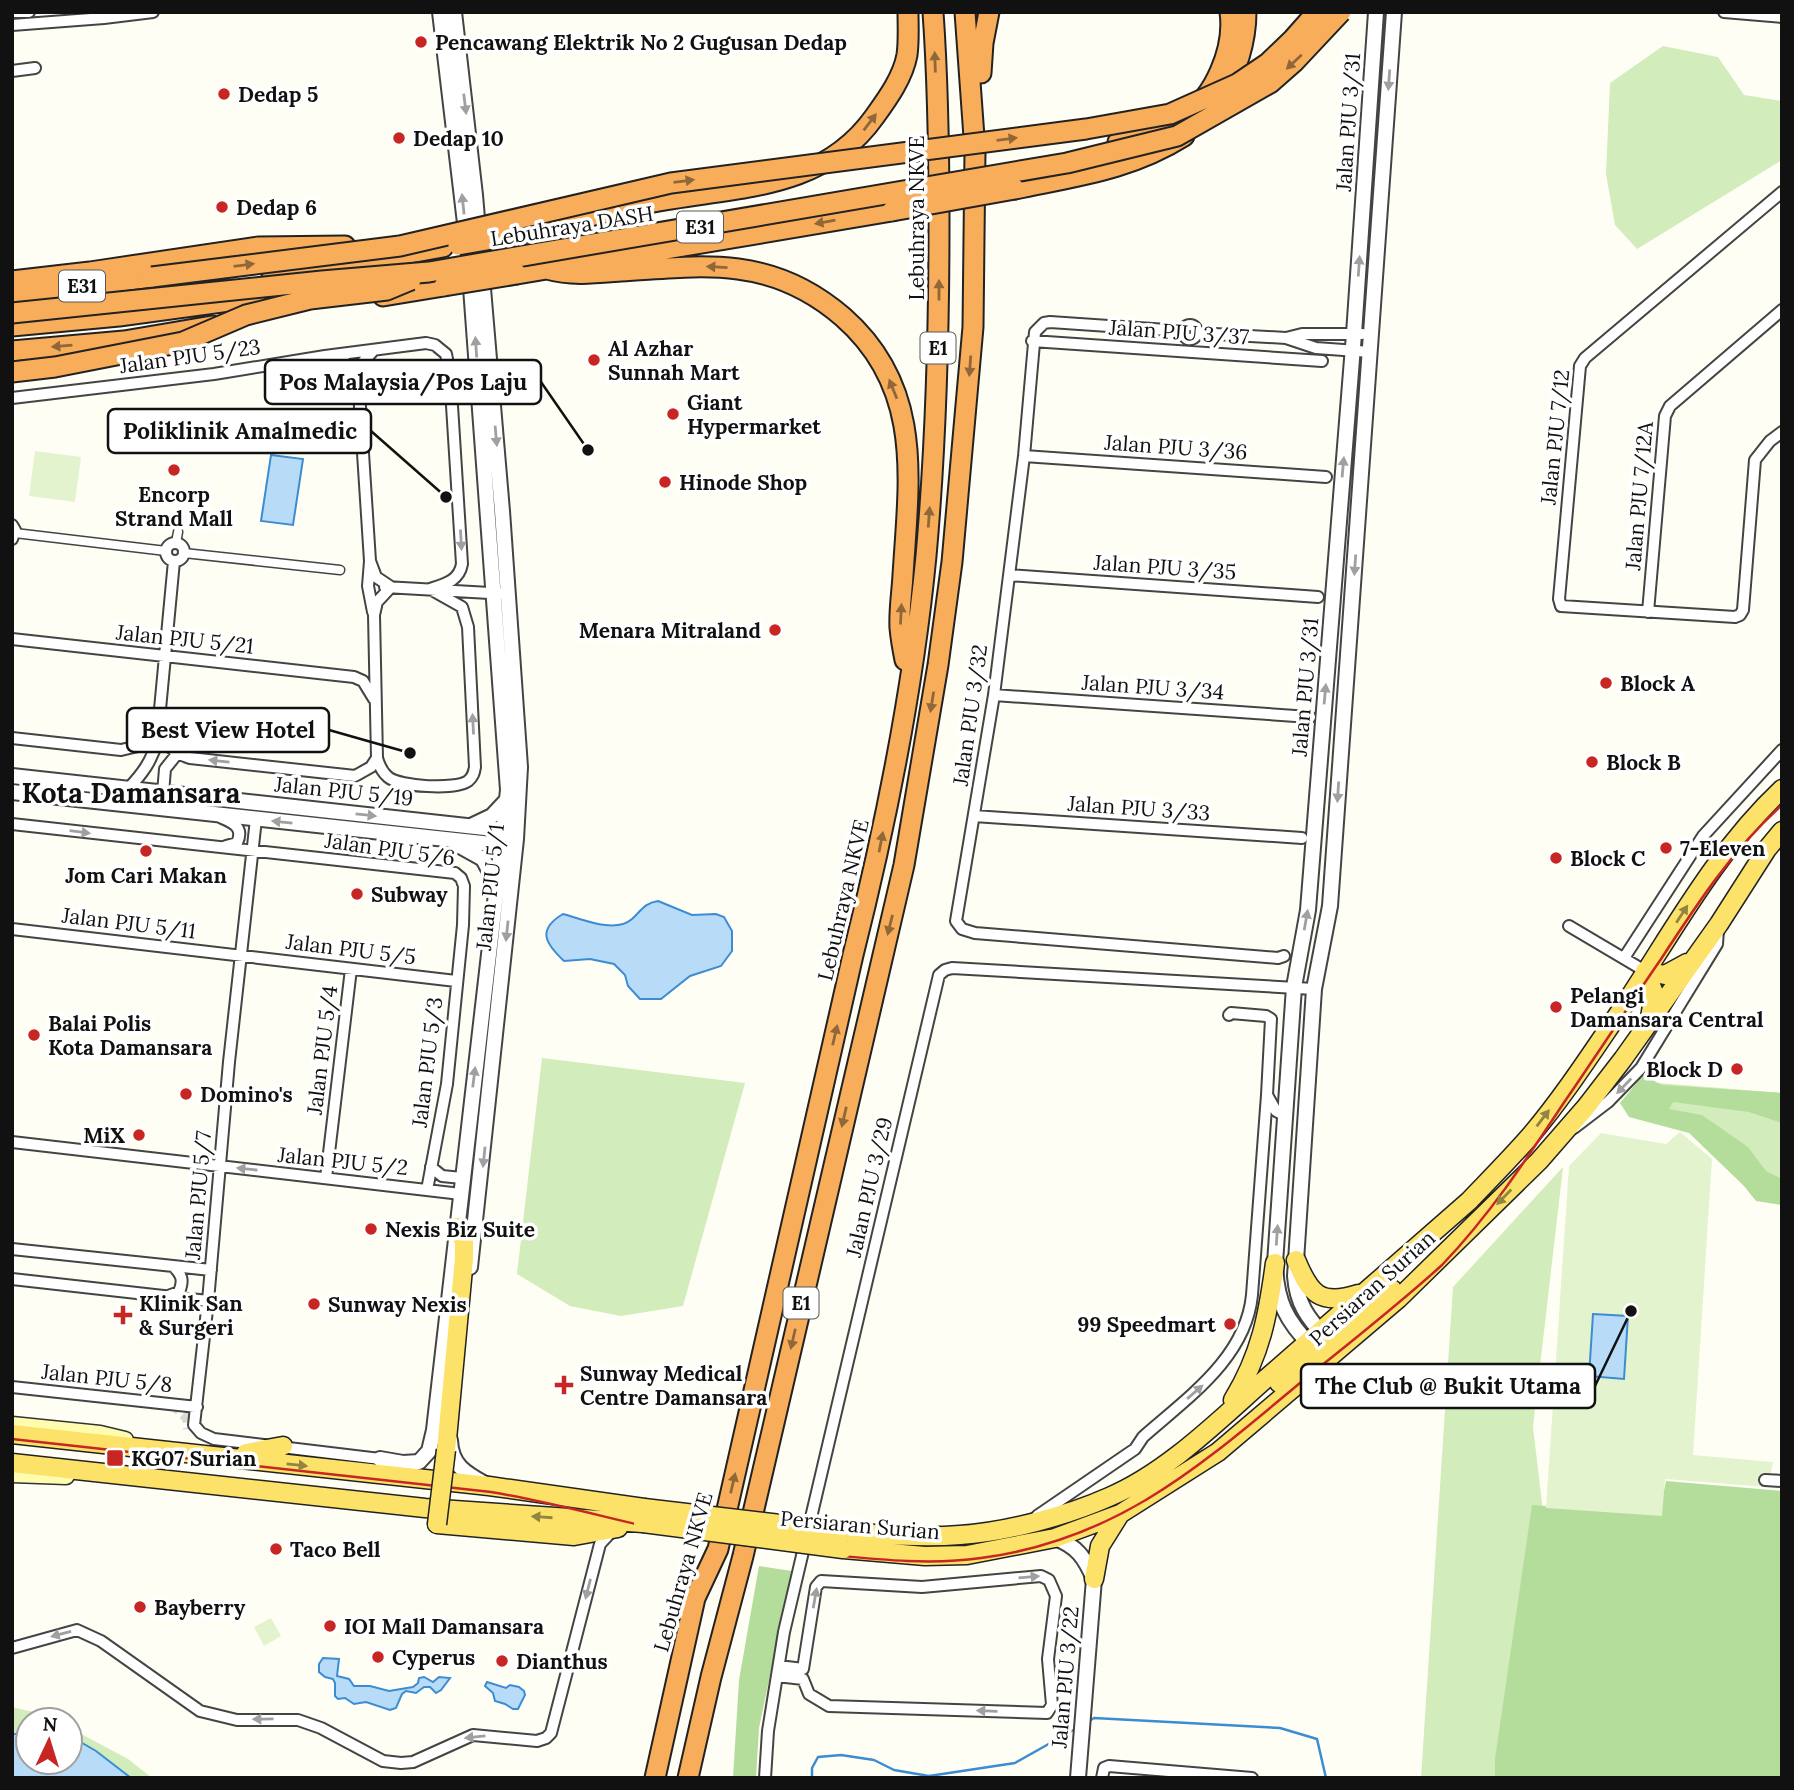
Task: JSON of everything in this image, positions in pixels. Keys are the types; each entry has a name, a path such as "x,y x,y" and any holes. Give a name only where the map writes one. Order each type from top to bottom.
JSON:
{"highway":[{"path":"119,316 160,298 509,236 650,202 745,189 785,179 824,163 853,143 886,100 900,75 907,55 908,12"},
{"name":"Lebuhraya NKVE","path":"655,1778 695,1598 718,1549 877,859 897,759 926,557 939,324 939,154 933,12"},
{"name":"E1","path":"688,1778 743,1556 907,853 938,665 952,562 973,327 975,151 965,12"},
{"path":"975,151 983,124 981,60 989,12"},
{"path":"12,326 119,316 514,266 890,186 1073,154 1163,129 1186,116 1213,87 1227,55 1232,24 1230,12"},
{"path":"547,269 1015,189 1122,166 1163,149 1195,129 1221,99 1238,65 1246,32 1246,12"},
{"name":"Lebuhraya DASH","path":"12,295 400,246 671,183 1086,129 1170,114 1237,84 1268,63 1317,12"},
{"name":"Lebuhraya DASH","path":"12,313 322,281 438,275 1067,163 1177,136 1270,83 1295,61 1341,12"},
{"path":"12,281 258,247 400,246"},
{"path":"514,266 578,274 702,267 757,272 809,293 836,311 861,335 878,358 893,387 906,433 908,493 900,628 909,682"},
{"path":"12,351 124,341 438,275"},
{"path":"12,372 55,367 183,342 246,315 310,299 387,290 438,275"}],"main road":[{"name":"Persiaran Surian","path":"846,1540 996,1531 1108,1498 1135,1484 1318,1342 1364,1292 1469,1201 1532,1133 1620,1012 1708,876 1735,841 1782,789"},
{"name":"Persiaran Surian","path":"12,1463 425,1508 641,1518 846,1540 925,1556 967,1555 1062,1535 1120,1514 1218,1452 1398,1299 1496,1206 1567,1130 1650,1020 1719,924 1766,849 1782,831"},
{"path":"1645,971 1665,975 1678,970 1697,954"},
{"path":"1645,971 1654,993 1650,1020"},
{"path":"457,1227 464,1242 464,1258 437,1524 573,1536 615,1529 641,1518"},
{"path":"1296,1260 1305,1283 1324,1298 1339,1300 1364,1292"},
{"path":"1222,1418 1245,1380 1259,1345 1267,1318 1275,1263"},
{"path":"1062,1535 1086,1518 1142,1491 1179,1466 1318,1342 1392,1289 1416,1281"},
{"path":"12,1425 100,1434 128,1440 150,1449"},
{"path":"175,1451 188,1432"},
{"path":"12,1434 229,1457 283,1446"},
{"name":"Persiaran Surian","path":"229,1457 489,1486 641,1518"},
{"path":"12,1474 86,1478 126,1475"},
{"path":"1094,1579 1100,1546 1108,1529 1120,1514"}],"street":[{"path":"14,12 29,12"},
{"path":"12,25 104,19 153,12"},
{"path":"440,12 455,81"},
{"path":"454,12 455,81"},
{"name":"Jalan PJU 3/31","path":"1318,1342 1293,1326 1283,1309 1277,1293 1275,1263 1294,987 1308,910 1354,334 1376,12"},
{"name":"Jalan PJU 3/31","path":"1318,1342 1299,1303 1296,1260 1314,989 1330,906 1394,12"},
{"path":"1724,12 1782,17"},
{"path":"12,71 35,68"},
{"name":"Jalan PJU 5/1","path":"450,1448 482,1172 516,839 520,767 501,593 476,271 455,81"},
{"name":"Jalan PJU 7/12","path":"1648,612 1561,606 1559,599 1580,366 1585,358 1782,192"},
{"name":"Jalan PJU 7/12A","path":"1648,612 1665,416 1670,406 1782,310"},
{"path":"1032,341 1039,326 1050,322 1182,331 1184,327 1192,325 1197,332 1286,338 1316,348 1371,352"},
{"path":"1286,338 1303,334 1372,335"},
{"name":"Jalan PJU 3/37","path":"1032,341 1322,361"},
{"name":"Jalan PJU 3/32","path":"1032,341 1024,456 994,695 956,921 968,932 1284,957"},
{"name":"Jalan PJU 5/23","path":"12,398 214,374 325,356 435,345 446,354 450,374 462,564 456,578 430,589"},
{"path":"373,351 363,362 358,376 370,561 368,586 374,615 377,758 387,777 398,782 453,787 473,776 475,767 466,614 462,607 430,589"},
{"path":"325,356 344,361 358,376"},
{"path":"1648,612 1740,615 1743,610 1755,460 1782,432"},
{"name":"Jalan PJU 3/36","path":"1024,456 1326,477"},
{"path":"13,532 166,551"},
{"path":"177,538 184,553 180,560 174,561 167,556 166,551 177,538"},
{"path":"184,553 340,570"},
{"path":"128,789 153,758 159,723 174,561"},
{"path":"370,561 376,577 391,587"},
{"name":"Jalan PJU 3/35","path":"1009,576 1318,597"},
{"path":"368,586 501,593"},
{"path":"374,615 377,602 391,587"},
{"name":"Jalan PJU 5/1","path":"430,1443 506,801 508,774 501,593"},
{"name":"Jalan PJU 5/21","path":"12,639 354,677"},
{"path":"374,655 366,668 354,677 369,688 377,709"},
{"name":"Jalan PJU 3/34","path":"994,695 1310,717"},
{"path":"159,723 167,744 177,754 190,758 355,776 371,767 377,758"},
{"path":"12,738 121,750 138,746 159,723"},
{"path":"1624,958 1703,836 1782,750"},
{"path":"163,793 165,769 177,754"},
{"name":"Jalan PJU 5/19","path":"12,776 503,830"},
{"name":"Jalan PJU 5/19","path":"12,792 502,845"},
{"path":"470,826 483,822 506,801"},
{"path":"216,814 237,825 239,829 237,843 220,848"},
{"name":"Jalan PJU 3/33","path":"974,816 1301,838"},
{"name":"Jalan PJU 5/7","path":"256,819 194,1425 201,1433 214,1439 380,1459"},
{"name":"Jalan PJU 5/6","path":"12,824 455,873 464,886 463,925 456,981"},
{"path":"503,830 516,839"},
{"path":"502,845 516,839"},
{"path":"447,840 483,859 497,886"},
{"path":"1567,1130 1579,1127 1641,1068 1717,944 1719,924"},
{"path":"1569,926 1645,971"},
{"name":"Jalan PJU 5/11","path":"12,929 241,956"},
{"name":"Jalan PJU 5/5","path":"241,956 456,981"},
{"name":"Jalan PJU 3/29","path":"765,1778 768,1731 789,1609 939,975 952,968 1314,989"},
{"name":"Jalan PJU 5/4","path":"326,1178 351,969"},
{"name":"Jalan PJU 5/3","path":"428,1190 447,1084 456,981"},
{"path":"1026,1523 1135,1449 1143,1437 1213,1376 1248,1320 1271,1019 1266,1016 1229,1015"},
{"path":"1267,1095 1276,1111 1285,1116"},
{"name":"Jalan PJU 5/2","path":"12,1142 461,1194"},
{"path":"431,1167 442,1175 462,1178"},
{"path":"12,1249 211,1270"},
{"path":"168,1296 179,1292 182,1284 181,1275 173,1266"},
{"path":"12,1279 208,1301"},
{"name":"Jalan PJU 5/8","path":"12,1387 197,1407"},
{"path":"430,1443 432,1452 440,1457 447,1455 450,1448"},
{"path":"380,1459 419,1462 429,1451 430,1443"},
{"path":"450,1448 458,1467 489,1486"},
{"path":"1765,1480 1782,1481"},
{"path":"12,1648 76,1630 89,1634 200,1711 237,1720 298,1720 321,1728 383,1761 414,1762 473,1735 537,1741 546,1738 551,1732 600,1544 615,1529"},
{"path":"1062,1535 1082,1554 1094,1579"},
{"path":"1041,1576 1049,1580 1056,1596 1048,1659 1052,1705 1047,1713 829,1706 809,1694 803,1679 778,1671 803,1669 816,1587 821,1581 922,1587 1041,1576"},
{"name":"Jalan PJU 3/22","path":"1078,1778 1094,1579"},
{"path":"1102,1778 1104,1768 1109,1766 1252,1778"}],"green space":[{"path":"1663,46 1718,57 1744,95 1782,101 1782,160 1637,249 1615,225 1606,174 1610,83"},
{"path":"35,451 81,457 75,502 29,496"},
{"path":"542,1058 745,1083 683,1306 621,1316 570,1306 517,1274"},
{"path":"1643,1075 1662,1085 1782,1093 1782,1123 1749,1112 1673,1102 1669,1109 1702,1115 1748,1147 1766,1171 1782,1179 1782,1205 1756,1201 1689,1133 1629,1117 1620,1103"},
{"path":"1645,1082 1782,1093 1782,1198 1687,1122 1628,1114"},
{"path":"1680,1132 1712,1159 1693,1455 1773,1462 1768,1487 1665,1479 1662,1516 1546,1508 1569,1166 1601,1133 1666,1144"},
{"path":"1563,1167 1533,1427 1544,1520 1782,1778 1421,1778 1453,1287"},
{"path":"1666,1481 1782,1491 1782,1778 1495,1778 1495,1759 1532,1505 1659,1515"},
{"path":"759,1566 792,1571 759,1728 756,1778 733,1778 739,1680"},
{"path":"271,1618 281,1636 264,1646 254,1627"},
{"path":"12,1707 14,1776 84,1776 84,1735 128,1759 152,1778 12,1778"}],"water":[{"path":"271,455 303,459 293,525 261,521"},
{"path":"658,901 692,915 716,914 724,917 732,931 732,951 721,966 690,976 661,999 640,999 628,986 625,975 614,964 590,959 564,961 549,943 549,926 563,914 598,924 617,925 632,919 646,905"},
{"path":"1593,1314 1628,1316 1624,1379 1589,1376"},
{"path":"323,1658 339,1659 337,1676 349,1679 354,1686 370,1686 389,1691 413,1687 419,1678 424,1677 433,1682 439,1677 450,1678 436,1693 430,1687 424,1687 416,1693 406,1691 396,1708 390,1710 366,1702 354,1704 345,1698 338,1699 335,1696 333,1679 319,1672 319,1664"},
{"path":"487,1682 506,1688 510,1685 519,1687 524,1691 525,1695 518,1709 495,1701 493,1693 485,1686"},
{"path":"14,1734 14,1776 84,1776 84,1744 131,1778 12,1778"}],"waterway":[{"path":"1089,1721 1094,1718 1280,1728 1317,1739 1326,1778"},
{"path":"812,1778 812,1768 818,1757 841,1755 874,1760 894,1770 929,1776 1015,1763 1077,1728"}],"tunnel":[{"path":"172,1404 187,1418 188,1429"}],"railway":[{"path":"12,1439 491,1492 712,1540 870,1559 926,1561 981,1558 1030,1549 1074,1535 1115,1517 1191,1471 1442,1265 1476,1227 1521,1167 1717,878 1747,840 1782,805"}],"place":[{"name":"Pencawang Elektrik No 2 Gugusan Dedap","path":"421,42"},
{"name":"Dedap 5","path":"224,94"},
{"name":"Dedap 10","path":"399,138"},
{"name":"Dedap 6","path":"222,207"},
{"name":"Al Azhar Sunnah Mart","path":"594,360"},
{"name":"Giant Hypermarket","path":"673,414"},
{"name":"Pos Malaysia/Pos Laju","path":"588,450"},
{"name":"Encorp Strand Mall","path":"174,470"},
{"name":"Hinode Shop","path":"665,482"},
{"name":"Poliklinik Amalmedic","path":"446,497"},
{"name":"Menara Mitraland","path":"775,630"},
{"name":"Block A","path":"1606,683"},
{"name":"Best View Hotel","path":"410,753"},
{"name":"Block B","path":"1592,762"},
{"name":"7-Eleven","path":"1666,848"},
{"name":"Jom Cari Makan","path":"146,851"},
{"name":"Block C","path":"1556,858"},
{"name":"Subway","path":"357,894"},
{"name":"Pelangi Damansara Central","path":"1556,1007"},
{"name":"Balai Polis Kota Damansara","path":"34,1035"},
{"name":"Block D","path":"1737,1069"},
{"name":"Domino's","path":"186,1094"},
{"name":"MiX","path":"139,1135"},
{"name":"Nexis Biz Suite","path":"371,1229"},
{"name":"Sunway Nexis","path":"314,1304"},
{"name":"The Club @ Bukit Utama","path":"1631,1311"},
{"name":"Klinik San & Surgeri","path":"123,1315"},
{"name":"99 Speedmart","path":"1230,1324"},
{"name":"Sunway Medical Centre Damansara","path":"564,1385"},
{"name":"KG07 Surian","path":"115,1458"},
{"name":"Taco Bell","path":"276,1549"},
{"name":"Bayberry","path":"140,1607"},
{"name":"IOI Mall Damansara","path":"330,1626"},
{"name":"Cyperus","path":"378,1657"},
{"name":"Dianthus","path":"502,1661"}],"district":[{"name":"Kota Damansara","path":"131,793"}]}
